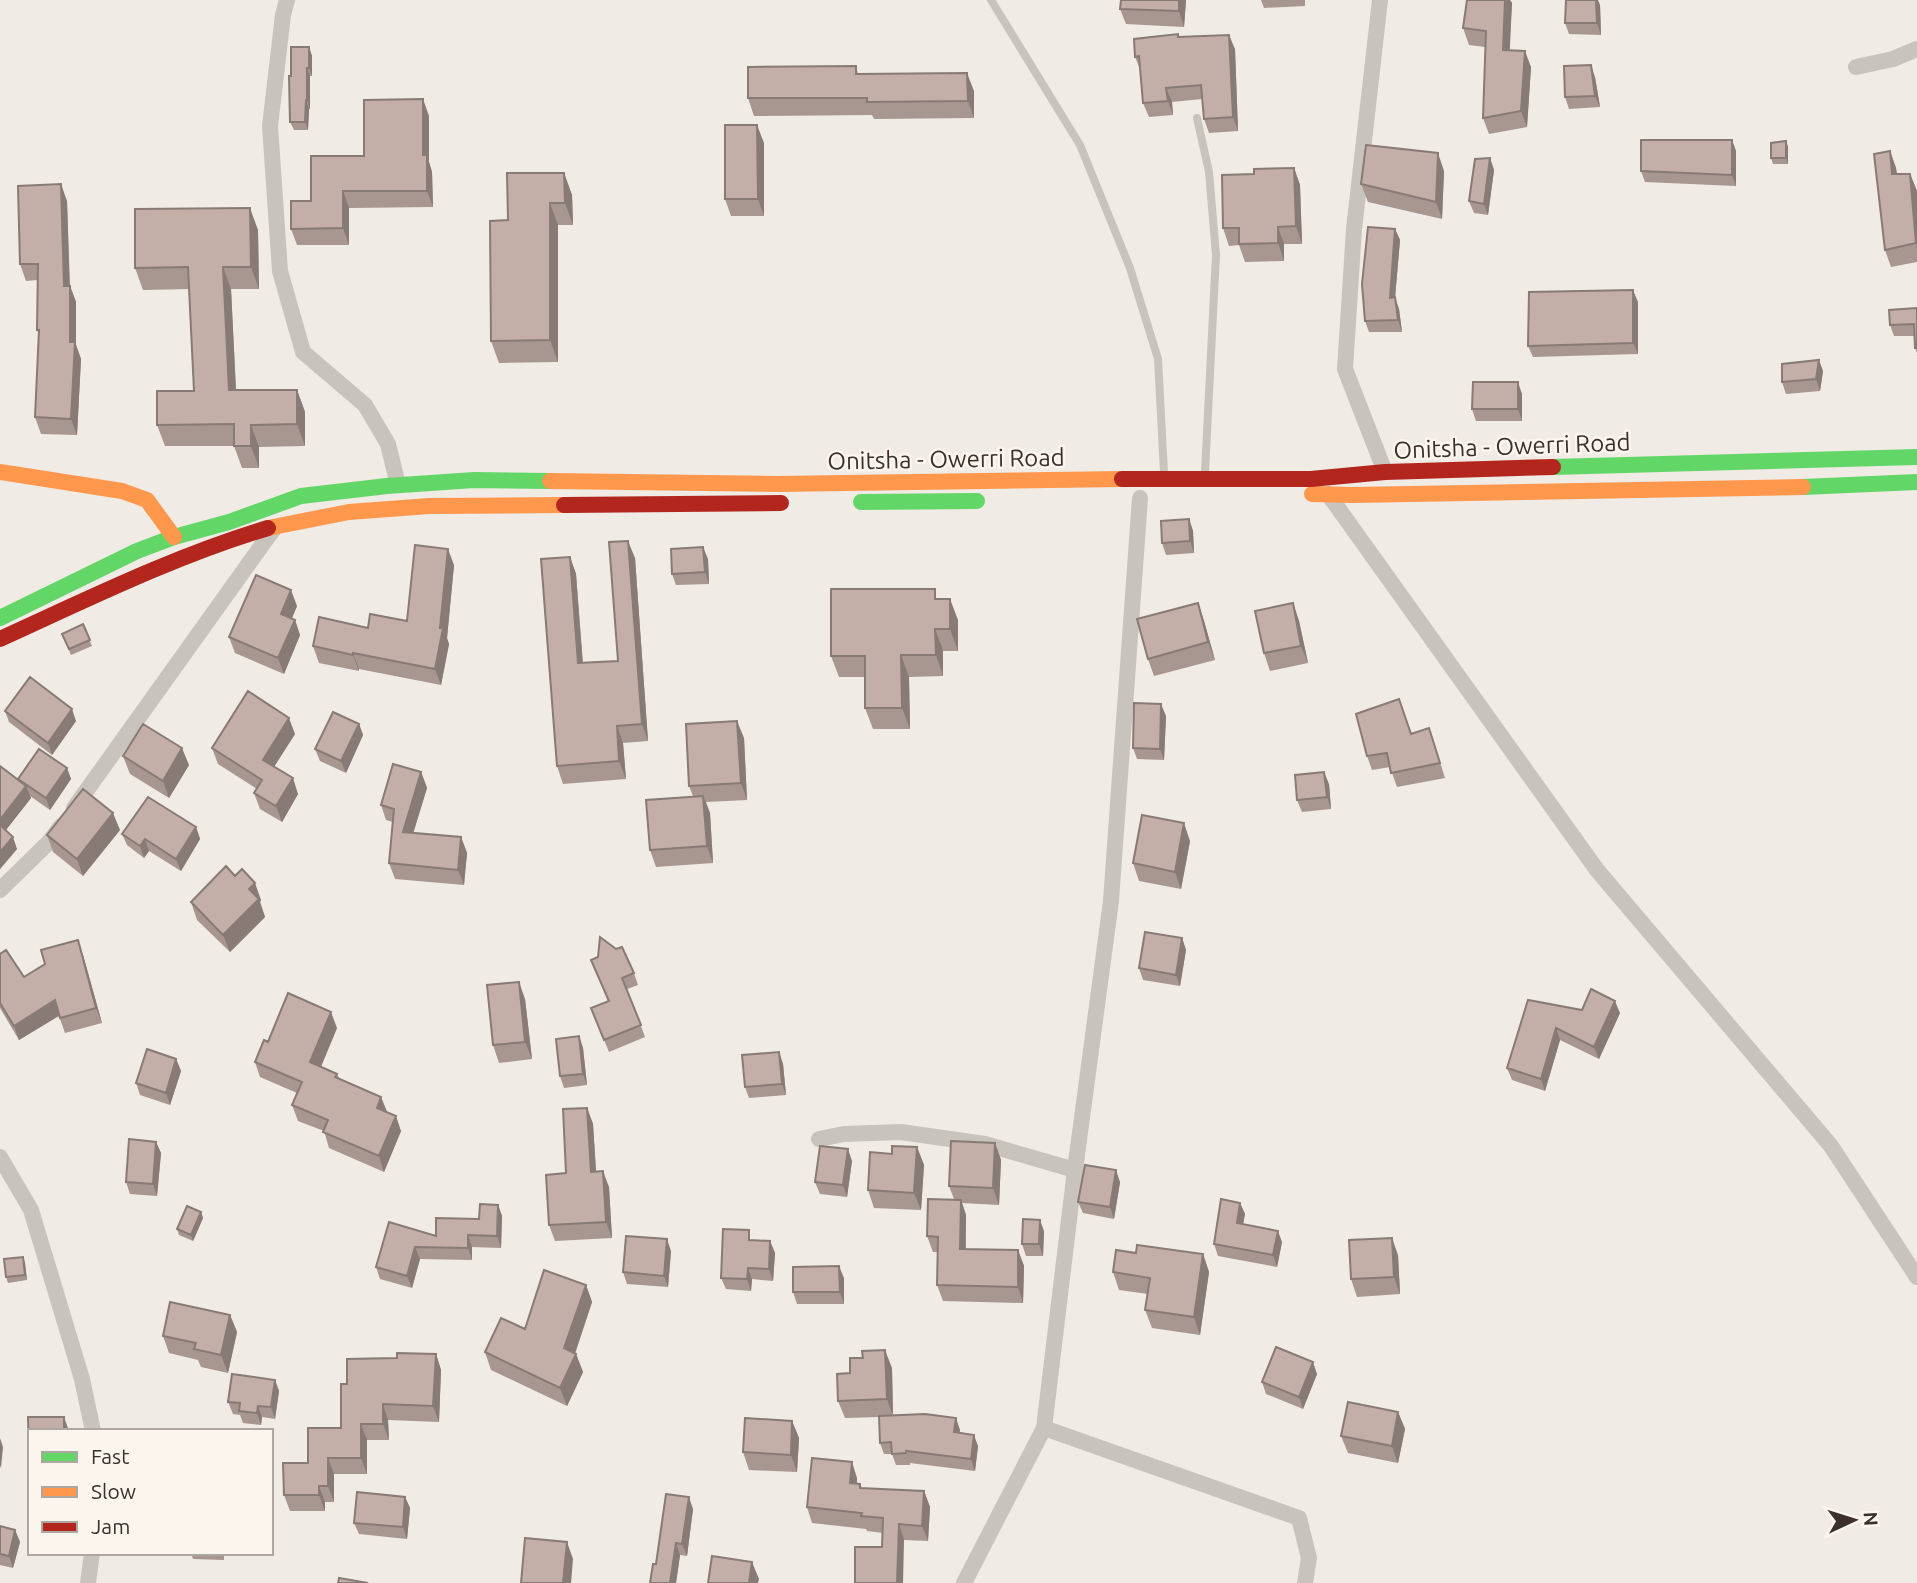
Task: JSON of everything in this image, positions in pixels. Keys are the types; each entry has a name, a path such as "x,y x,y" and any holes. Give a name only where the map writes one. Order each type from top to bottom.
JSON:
{"main road":[{"name":"Onitsha - Owerri Road","path":"0,618 137,551 174,537 229,522 301,496 398,485 474,480 777,484 1164,478 1311,479 1385,472 1917,457"},
{"path":"0,472 122,491 148,500 174,537"},
{"name":"Onitsha - Owerri Road","path":"1288,495 1735,489 1917,482"},
{"name":"Onitsha - Owerri Road","path":"847,502 987,500"},
{"path":"0,639 142,574 224,541 276,525 349,512 429,506 792,503"}],"street":[{"path":"287,0 270,126 280,271 303,352 365,405 388,444 398,485"},
{"path":"1380,0 1354,229 1345,369 1385,472"},
{"path":"1856,67 1893,59 1917,48"},
{"path":"1328,494 1597,870 1831,1146 1917,1277"},
{"path":"964,1583 1044,1428 1111,901 1140,498"},
{"path":"0,890 48,843 276,525"},
{"path":"819,1139 844,1134 901,1132 985,1144 1075,1170"},
{"path":"0,1157 32,1210 82,1379 93,1429"},
{"path":"1044,1428 1299,1518 1309,1558 1305,1583"},
{"path":"88,1583 92,1555"}],"lane":[{"path":"991,0 1080,145 1130,268 1158,359 1164,478"},
{"path":"1197,118 1209,172 1216,256 1205,478"}],"building":[{"path":"1121,0 1179,0 1179,11 1120,9"},
{"path":"1467,0 1505,0 1503,50 1525,51 1521,111 1483,118 1486,31 1463,28"},
{"path":"1566,0 1596,0 1597,23 1565,23"},
{"path":"1178,34 1178,37 1229,35 1233,117 1204,119 1201,85 1166,88 1168,101 1143,103 1139,56 1135,57 1134,39"},
{"path":"291,47 309,47 305,122 290,122"},
{"path":"1591,65 1595,96 1565,97 1564,66"},
{"path":"856,66 856,74 967,73 968,101 867,102 867,98 748,98 748,67"},
{"path":"423,99 423,155 427,155 427,191 343,191 343,228 291,229 291,201 311,201 311,156 364,156 364,100"},
{"path":"725,125 757,125 758,199 725,199"},
{"path":"1641,140 1732,140 1732,175 1641,171"},
{"path":"1786,141 1786,158 1771,158 1771,143"},
{"path":"1366,145 1438,153 1436,202 1361,184"},
{"path":"1890,151 1892,174 1910,174 1916,243 1885,250 1874,154"},
{"path":"1490,158 1484,204 1469,201 1475,159"},
{"path":"1294,168 1296,226 1278,227 1278,243 1239,244 1239,228 1223,228 1222,175 1254,174 1254,169"},
{"path":"507,173 564,173 565,203 550,203 550,340 491,341 490,221 508,220"},
{"path":"61,184 64,286 70,286 70,342 75,342 71,419 35,417 39,330 38,264 20,264 18,186"},
{"path":"250,208 251,267 223,267 229,390 297,390 297,424 251,425 251,446 234,446 234,424 157,425 157,391 194,391 188,267 135,268 135,209"},
{"path":"1368,227 1395,229 1390,298 1395,297 1398,320 1365,321 1362,284"},
{"path":"1633,290 1633,343 1528,346 1529,292"},
{"path":"1917,308 1915,348 1914,324 1890,325 1889,310"},
{"path":"1819,360 1816,379 1782,382 1782,364"},
{"path":"1473,382 1518,382 1518,409 1472,409"},
{"path":"1189,519 1190,541 1162,543 1161,521"},
{"path":"628,541 642,724 617,726 619,761 557,766 541,559 570,557 578,663 618,661 609,542"},
{"path":"415,545 448,549 440,628 443,628 435,669 313,646 319,617 368,628 370,614 407,621"},
{"path":"703,547 705,572 672,574 671,549"},
{"path":"256,575 291,590 281,614 295,620 278,658 229,637"},
{"path":"831,589 935,589 935,599 950,599 950,629 935,629 936,655 901,655 902,708 865,708 865,656 831,656"},
{"path":"1198,603 1208,642 1148,659 1137,619"},
{"path":"1293,603 1301,646 1264,653 1255,611"},
{"path":"83,624 90,640 69,649 62,634"},
{"path":"30,677 72,709 48,743 5,711"},
{"path":"248,691 289,718 263,760 293,778 276,806 254,793 262,780 212,748"},
{"path":"1399,699 1411,734 1429,728 1440,763 1391,773 1387,753 1367,756 1356,714"},
{"path":"1134,703 1161,704 1160,749 1133,748"},
{"path":"333,712 359,724 341,761 315,749"},
{"path":"737,721 741,783 689,786 686,724"},
{"path":"143,724 182,748 163,781 123,756"},
{"path":"39,749 67,768 46,798 18,779"},
{"path":"393,764 421,772 403,832 461,837 458,870 389,863 394,809 381,805"},
{"path":"0,766 26,786 0,820"},
{"path":"1324,772 1327,797 1297,800 1295,775"},
{"path":"83,789 113,813 77,859 47,835"},
{"path":"703,796 707,846 650,850 646,800"},
{"path":"148,797 196,827 176,859 145,839 140,846 122,834"},
{"path":"1142,815 1184,823 1175,872 1133,863"},
{"path":"0,825 13,837 0,852"},
{"path":"226,866 235,876 242,869 255,883 249,889 259,899 223,935 191,902"},
{"path":"1145,932 1182,938 1176,975 1139,968"},
{"path":"600,937 616,949 622,947 634,973 622,978 641,1025 604,1040 591,1008 609,1001 591,960 598,957"},
{"path":"78,940 96,1008 60,1018 55,1000 14,1026 0,1003 0,954 6,950 24,977 45,964 41,950"},
{"path":"519,982 525,1042 493,1045 487,985"},
{"path":"1591,989 1615,1001 1594,1047 1556,1028 1541,1079 1507,1068 1528,1000 1582,1010"},
{"path":"288,993 331,1012 310,1062 337,1074 335,1077 381,1097 377,1108 396,1116 379,1156 323,1132 328,1120 292,1105 302,1082 255,1062 264,1040 268,1042"},
{"path":"579,1036 583,1074 560,1076 556,1039"},
{"path":"147,1049 176,1059 166,1093 136,1083"},
{"path":"779,1052 782,1084 745,1087 742,1055"},
{"path":"587,1108 591,1172 603,1171 606,1222 549,1225 546,1175 566,1173 563,1109"},
{"path":"129,1139 156,1142 153,1184 126,1182"},
{"path":"951,1141 995,1143 993,1188 949,1186"},
{"path":"820,1146 848,1149 843,1185 815,1182"},
{"path":"892,1146 917,1147 914,1193 868,1190 870,1152 892,1154"},
{"path":"1085,1165 1116,1170 1110,1207 1078,1202"},
{"path":"928,1199 961,1200 960,1249 1018,1250 1018,1287 937,1285 938,1237 927,1236"},
{"path":"1221,1199 1240,1203 1237,1223 1278,1231 1273,1255 1214,1244"},
{"path":"480,1204 498,1205 497,1236 468,1235 468,1248 415,1247 407,1276 376,1267 389,1222 436,1236 436,1218 479,1219"},
{"path":"187,1206 201,1212 191,1235 177,1229"},
{"path":"1023,1219 1040,1220 1039,1244 1022,1244"},
{"path":"723,1229 749,1230 749,1240 770,1241 769,1269 748,1268 747,1279 721,1278"},
{"path":"626,1236 667,1239 664,1276 623,1272"},
{"path":"1392,1238 1394,1277 1351,1279 1349,1240"},
{"path":"1137,1245 1203,1254 1194,1317 1145,1310 1150,1278 1113,1272 1116,1250 1136,1253"},
{"path":"23,1257 25,1275 6,1277 4,1259"},
{"path":"839,1266 840,1292 793,1292 793,1267"},
{"path":"544,1270 586,1285 564,1348 576,1354 560,1388 485,1352 501,1318 525,1329"},
{"path":"170,1302 230,1315 221,1355 194,1349 196,1343 163,1336"},
{"path":"1276,1347 1313,1362 1299,1397 1262,1382"},
{"path":"885,1350 887,1399 838,1401 837,1374 850,1373 850,1358 863,1358 862,1351"},
{"path":"397,1353 436,1354 433,1406 383,1404 383,1424 361,1424 361,1458 328,1458 328,1486 319,1486 319,1495 284,1495 283,1463 308,1463 308,1428 341,1428 341,1384 347,1384 347,1359 397,1358"},
{"path":"232,1374 275,1380 271,1407 258,1406 257,1413 239,1411 240,1403 228,1402"},
{"path":"1348,1402 1398,1412 1392,1446 1341,1436"},
{"path":"925,1414 956,1418 954,1432 974,1435 971,1459 906,1451 892,1454 891,1442 880,1443 879,1416"},
{"path":"28,1417 64,1417 64,1429 28,1429"},
{"path":"745,1418 792,1421 791,1455 743,1452"},
{"path":"812,1458 852,1462 850,1483 860,1484 860,1488 924,1491 922,1526 899,1524 897,1583 855,1583 855,1547 882,1547 883,1518 807,1507"},
{"path":"357,1492 405,1497 403,1527 354,1523"},
{"path":"666,1494 689,1497 682,1544 676,1543 670,1583 650,1583 653,1564 656,1564"},
{"path":"0,1526 15,1530 9,1556 0,1554"},
{"path":"525,1538 567,1542 563,1583 521,1583"},
{"path":"712,1556 752,1562 749,1583 708,1583"},
{"path":"339,1578 368,1583 338,1583"}],"traffic: fast":[{"path":"1553,467 1917,457"},
{"path":"0,618 137,551 301,496 474,480 550,481"},
{"path":"1803,487 1917,482"},
{"path":"861,502 977,501"}],"traffic: slow":[{"path":"0,472 122,491 147,500 174,537"},
{"path":"550,481 777,484 1122,479"},
{"path":"1312,494 1803,487"},
{"path":"268,528 349,512 429,506 564,505"}],"traffic: jam":[{"path":"1122,479 1311,479 1385,472 1553,467"},
{"path":"564,505 781,503"},
{"path":"0,639 166,565 268,528"}]}
